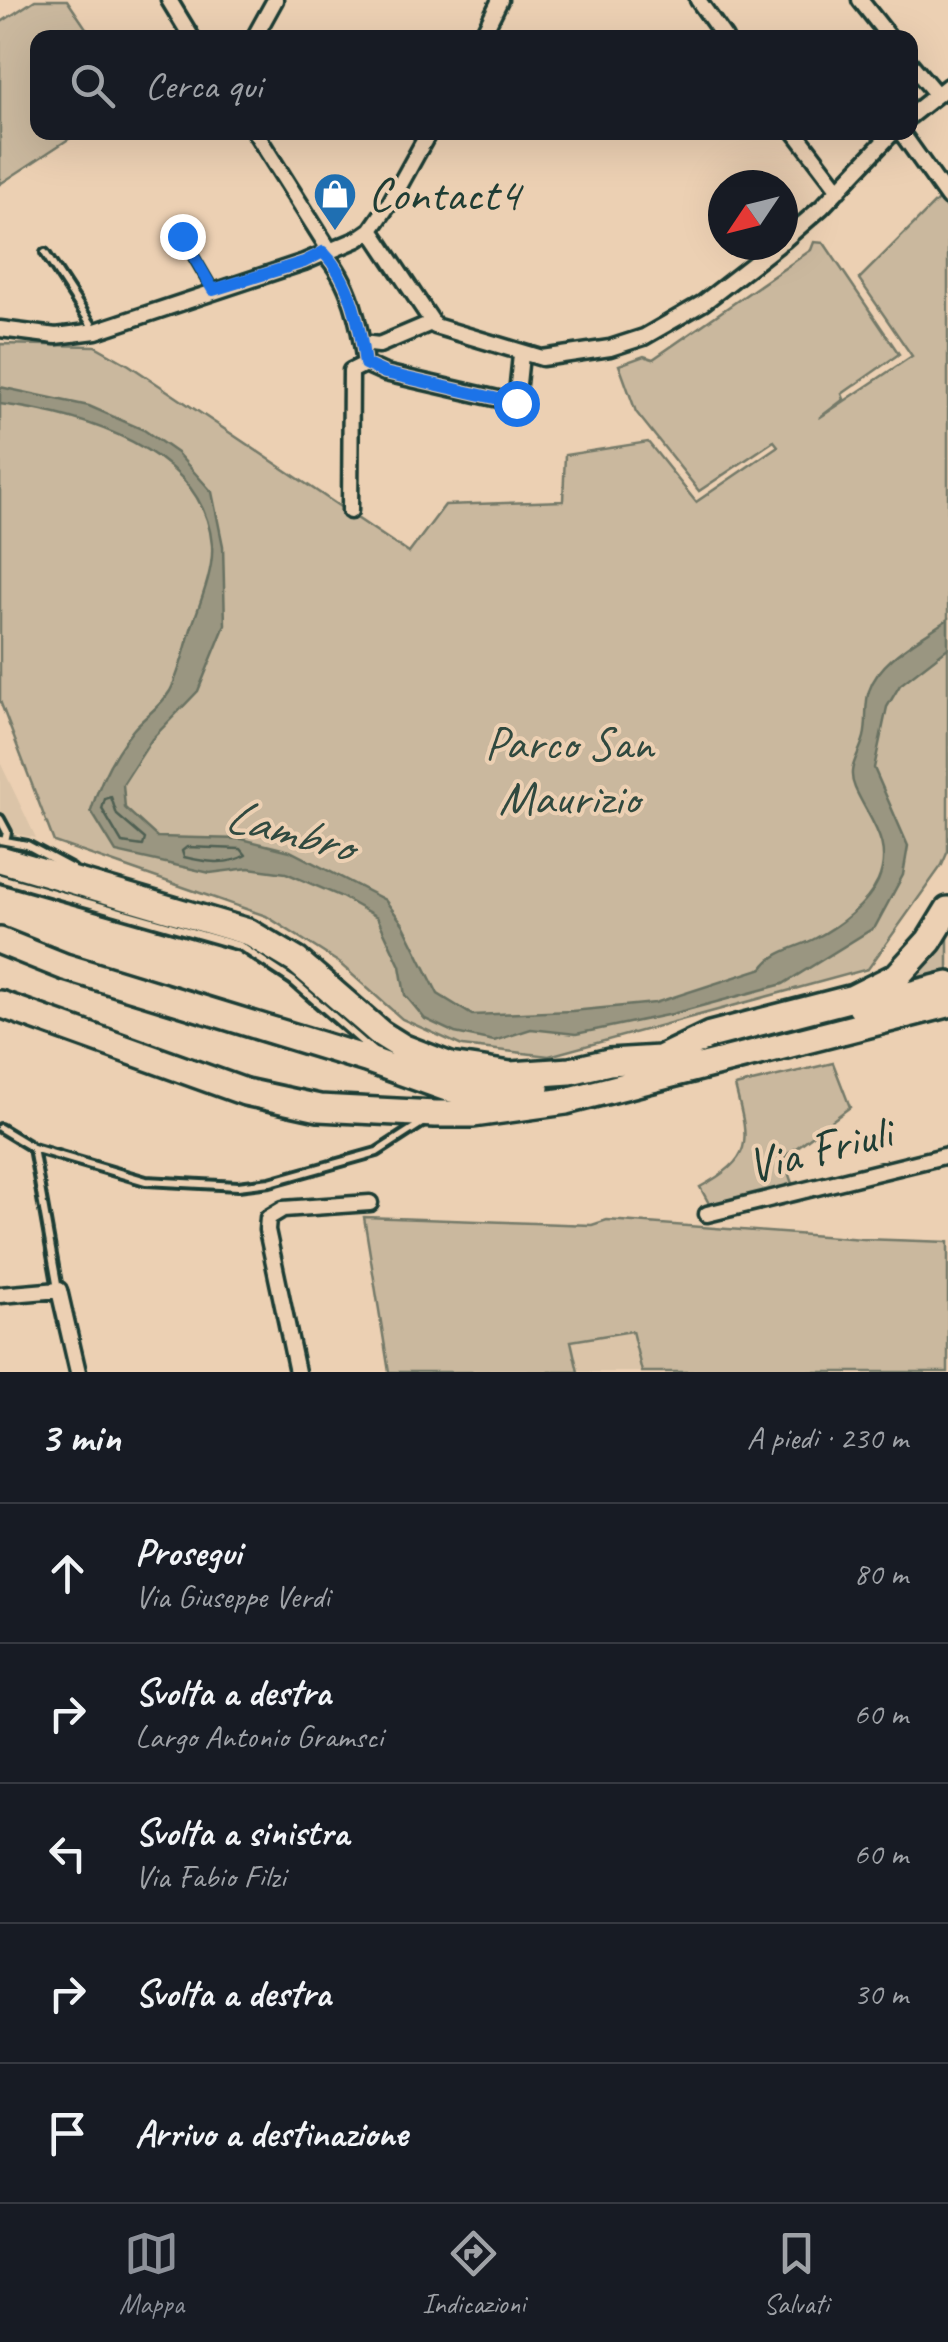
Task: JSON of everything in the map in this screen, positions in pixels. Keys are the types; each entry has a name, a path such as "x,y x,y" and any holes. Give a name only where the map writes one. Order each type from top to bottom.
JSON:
{"highway":[{"path":"1,846 97,886 216,921 275,946 390,1041 450,1066 481,1072 540,1074 609,1062 660,1059 710,1035 875,989 897,976 914,959 948,910"},
{"path":"0,941 66,967 465,1092 508,1092 586,1078 948,985"},
{"path":"0,1004 245,1092 319,1108 435,1114 473,1114 566,1101 948,1004"}],"street":[{"path":"169,0 187,30"},
{"path":"258,30 275,0"},
{"path":"485,30 500,0"},
{"path":"698,0 719,30"},
{"path":"860,0 884,30"},
{"path":"918,69 942,91 918,110"},
{"path":"259,140 346,287 362,343 350,511"},
{"path":"0,329 56,336 96,331 327,252 371,230 424,140"},
{"path":"802,140 839,190"},
{"path":"798,227 886,140"},
{"path":"907,140 948,198"},
{"path":"371,230 428,319 443,330 522,354 552,358 610,348 644,337 703,303 758,260"},
{"path":"362,343 379,344 428,319"},
{"path":"358,368 516,403 522,354"},
{"name":"Via Friuli","path":"708,1214 948,1155"},
{"path":"297,1372 267,1230 270,1216 283,1209 370,1203"},
{"path":"0,1295 58,1290 78,1372"}],"lane":[{"path":"182,236 213,290"},
{"path":"45,253 96,331"},
{"path":"0,818 7,832 1,846"},
{"path":"0,878 240,946 294,980 351,1033 413,1077"},
{"path":"0,1128 33,1148 146,1182 238,1186 270,1182 377,1152 435,1114"},
{"path":"33,1148 58,1290"}],"shaded area":[{"path":"0,762 36,838 0,831"},
{"path":"633,1331 642,1372 578,1372 571,1341"}],"green space":[{"path":"35,0 67,0 87,30 30,30 30,140 67,140 0,184 0,23"},
{"name":"Parco San Maurizio","path":"948,173 948,851 868,969 549,1056 462,1046 402,1019 338,962 266,916 54,842 0,701 0,344 95,346 409,553 445,505 563,501 565,455 648,442 696,502 778,446 774,441 699,491 636,412 619,365 644,356 653,359 798,260 811,250 814,242 824,243 899,354 842,394 844,399 819,418 912,356 859,279 937,201"},
{"path":"948,924 948,971 901,983"},
{"path":"833,1063 850,1107 783,1158 794,1189 712,1209 700,1187 731,1166 743,1146 745,1135 735,1086"},
{"path":"364,1217 592,1225 607,1220 948,1242 948,1372 642,1372 632,1331 571,1341 578,1372 389,1372"}],"water":[{"path":"0,387 89,406 144,430 177,453 212,492 223,546 225,625 198,691 152,739 123,784 125,808 157,837 242,839 290,851 385,900 403,924 438,994 472,1015 655,1003 763,968 780,953 834,927 867,898 878,881 883,855 878,833 852,774 864,737 869,691 892,659 948,619 948,648 900,685 887,707 874,768 908,846 903,875 875,927 783,984 672,1014 576,1034 531,1029 494,1041 455,1033 425,1019 405,995 400,966 377,917 340,896 286,873 249,868 210,873 116,852 91,811 119,749 170,691 177,676 211,565 212,545 204,512 187,483 162,460 133,442 65,417 0,404"}],"place":[{"name":"Contact4","path":"335,232"}],"route":[{"path":"182,236 213,290 304,262 323,252 346,287 361,334 365,364 385,373 516,403"}],"water label":[{"name":"Lambro","path":"289,830"}]}
